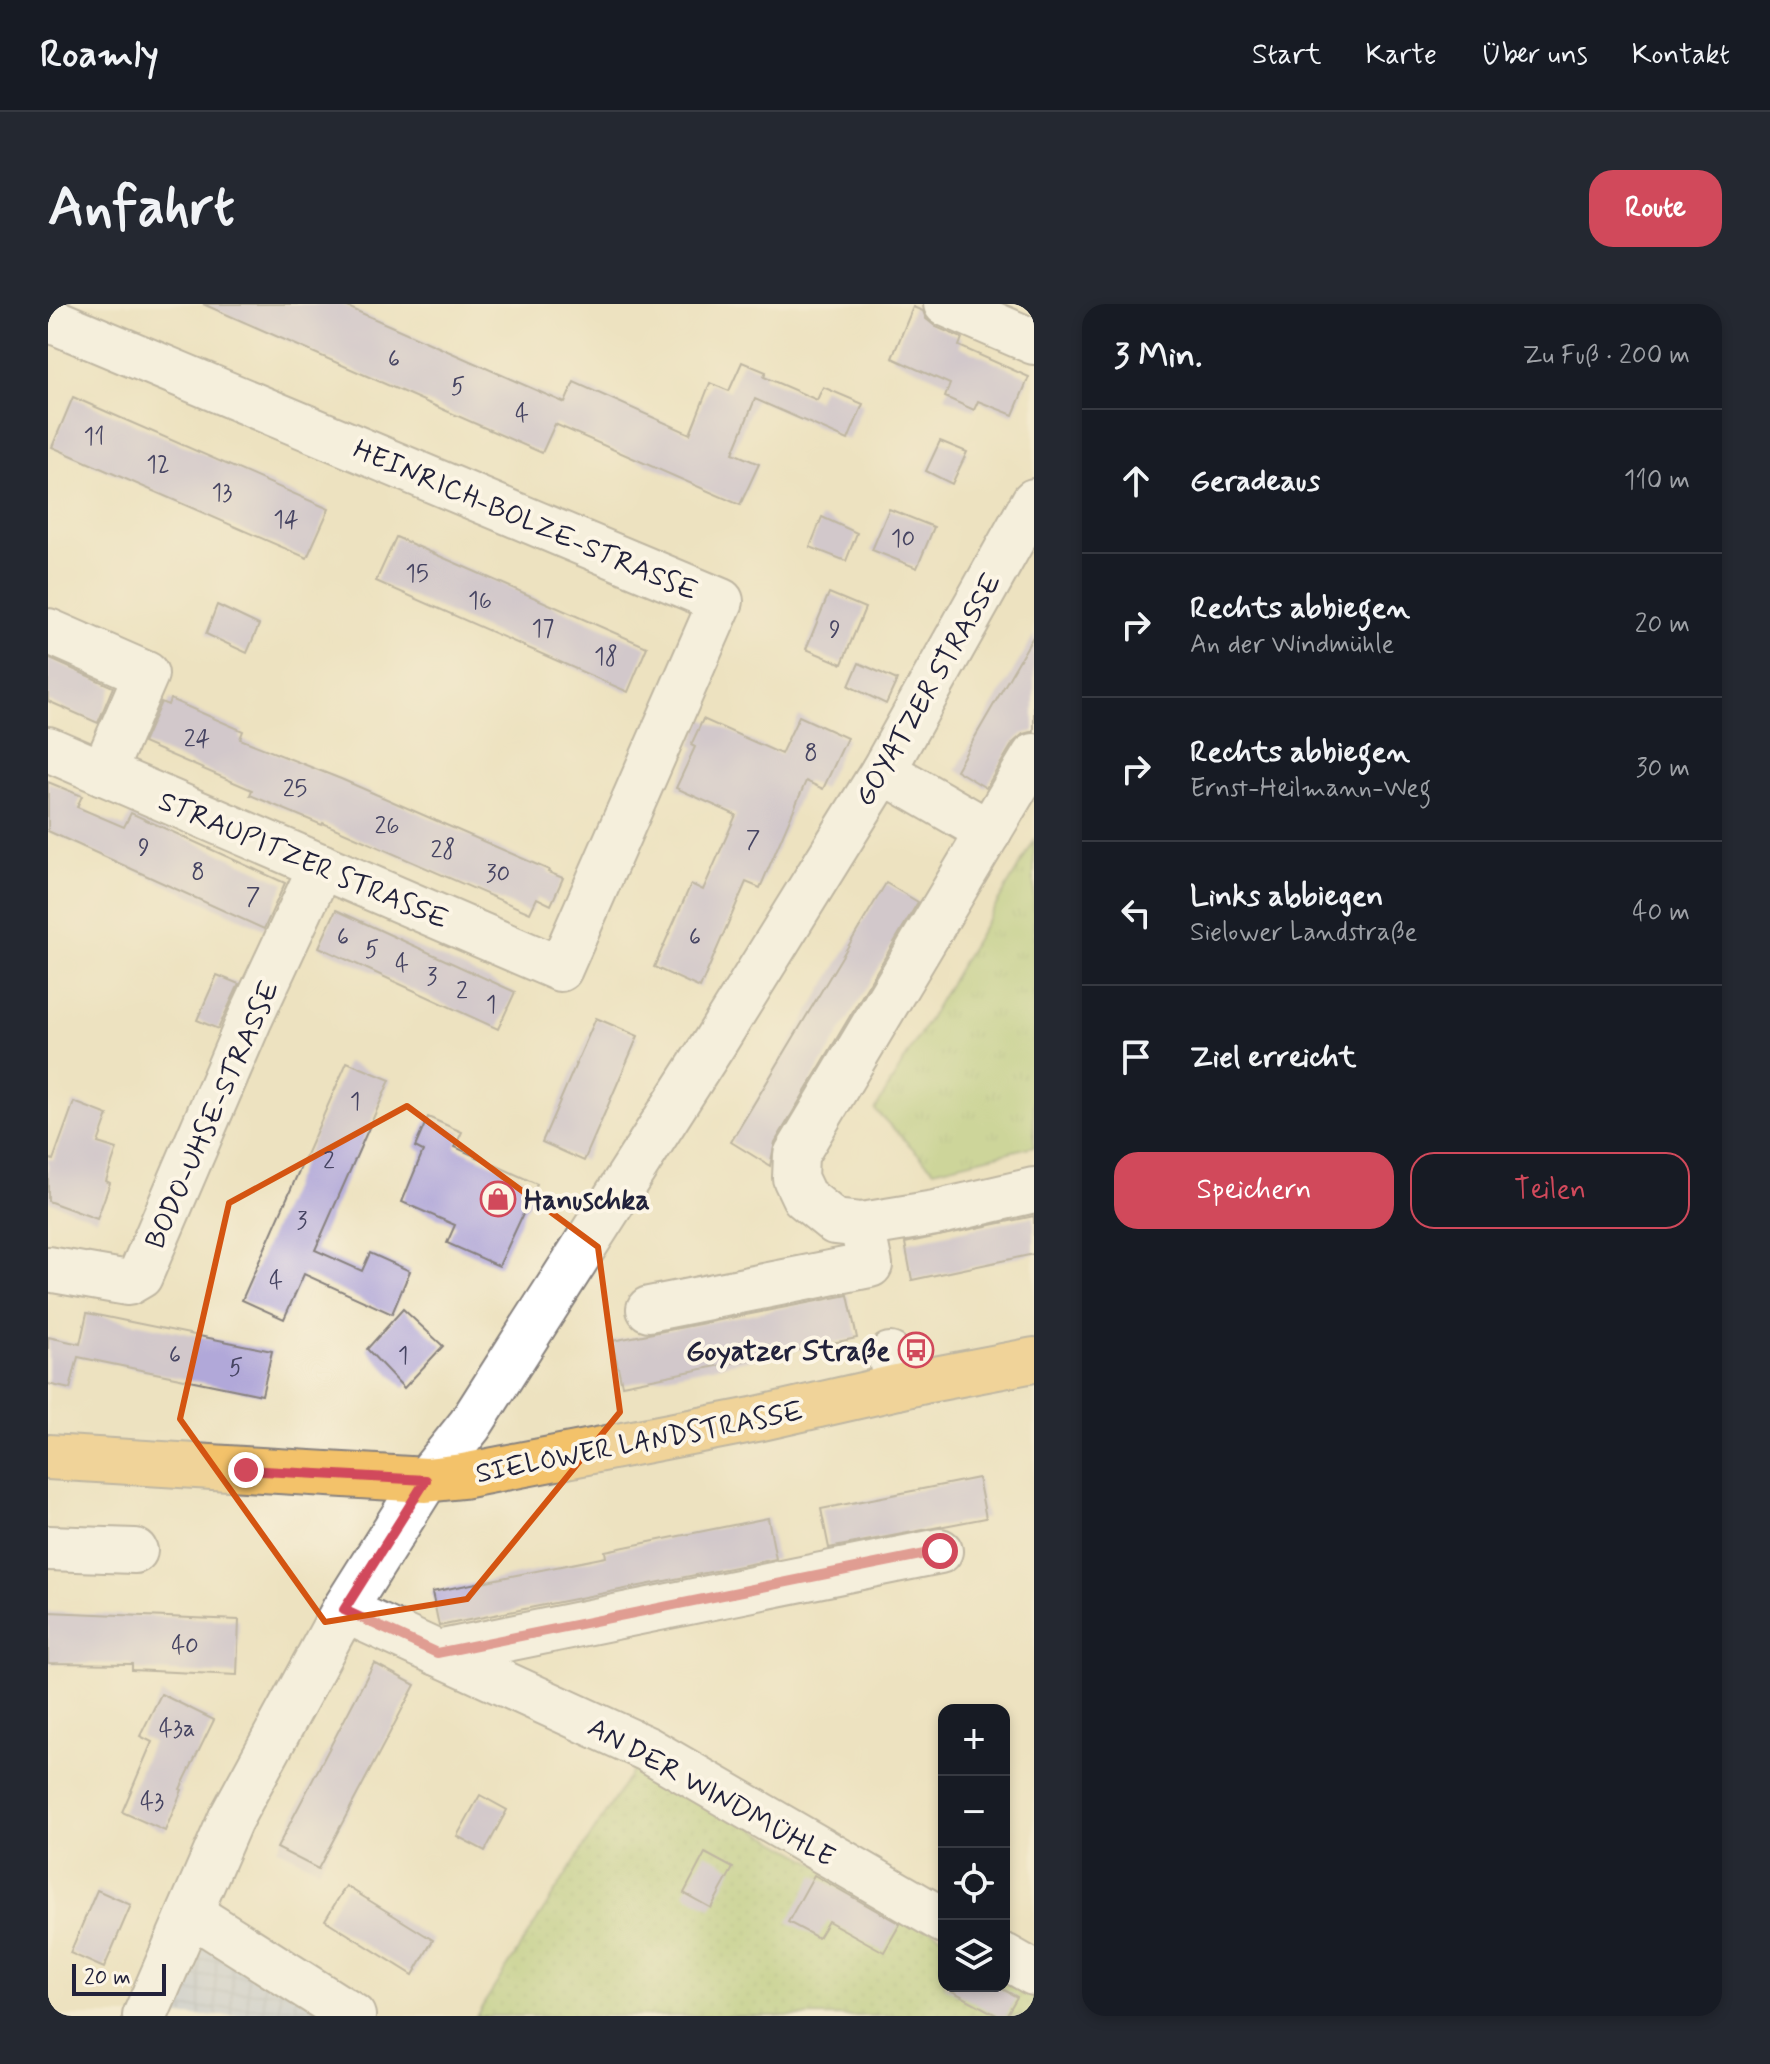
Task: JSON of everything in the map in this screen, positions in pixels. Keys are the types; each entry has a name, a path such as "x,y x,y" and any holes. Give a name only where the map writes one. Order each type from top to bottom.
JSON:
{"main road":[{"name":"SIELOWER LANDSTRASSE","path":"48,1457 426,1480 463,1476 757,1419 894,1371 1034,1360"}],"street":[{"path":"946,304 1034,342"},
{"name":"HEINRICH-BOLZE-STRASSE","path":"48,319 721,601 560,969"},
{"name":"GOYATZER STRASSE","path":"145,2016 230,1820 344,1610 426,1480 477,1414 715,1042 883,771 1034,501"},
{"path":"48,631 146,674 103,773"},
{"name":"STRAUPITZER STRASSE","path":"48,749 560,969"},
{"path":"1034,756 796,1155 795,1178 804,1197 835,1222 862,1225 1034,1190"},
{"path":"883,771 989,832"},
{"name":"BODO-UHSE-STRASSE","path":"48,1269 128,1283 140,1276 249,1021 321,866"},
{"path":"649,1309 870,1265 862,1225"},
{"path":"48,1548 135,1551"},
{"path":"437,1653 940,1551"},
{"name":"AN DER WINDMÜHLE","path":"344,1610 647,1749 942,1920"},
{"path":"190,1913 353,2016"},
{"path":"1010,1959 1034,1973"}],"highlighted area":[{"path":"407,1106 598,1247 620,1412 467,1599 325,1622 180,1419 229,1203"}],"shaded area":[{"path":"217,1920 371,2016 169,2016"}],"green space":[{"path":"1034,841 1034,1146 934,1170 875,1110"},
{"path":"638,1762 938,1934 938,1992 1010,1992 1010,1975 1034,1989 1034,2016 476,2016"}],"building":[{"path":"203,304 341,304 565,403 574,382 690,434 710,383 729,391 742,362 766,372 764,377 817,400 823,387 863,404 848,440 755,399 733,453 759,464 740,505 555,424 542,453"},
{"path":"913,307 923,311 926,319 936,327 962,338 959,346 1029,377 1013,415 978,401 974,410 945,397 950,384 892,358"},
{"path":"73,397 329,509 307,558 52,447"},
{"path":"940,441 967,452 952,484 926,471"},
{"path":"889,509 934,527 917,568 872,550"},
{"path":"822,517 857,533 846,561 810,547"},
{"path":"396,537 647,647 628,692 376,581"},
{"path":"829,593 865,608 842,664 806,649"},
{"path":"217,605 259,625 247,653 206,634"},
{"path":"1034,635 1034,731 1023,734 1013,743 986,788 956,770"},
{"path":"48,658 113,687 98,723 48,701"},
{"path":"859,663 897,680 886,704 849,686"},
{"path":"170,699 243,731 240,739 341,779 549,870 563,878 551,905 537,898 530,913 323,823 250,795 252,790 143,743 161,702 168,705"},
{"path":"799,716 847,738 823,789 806,781 760,888 746,882 700,988 654,967 691,884 703,890 736,815 676,788 695,747 691,745 703,719 781,754"},
{"path":"48,782 82,796 77,807 124,827 131,813 285,883 264,929 48,831"},
{"path":"886,883 918,902 775,1142 770,1166 731,1142"},
{"path":"336,910 515,992 498,1029 319,947"},
{"path":"217,975 239,984 218,1029 197,1020"},
{"path":"596,1018 638,1036 584,1161 542,1142"},
{"path":"347,1062 390,1080 315,1250 362,1271 370,1253 410,1271 392,1314 304,1274 284,1319 242,1300"},
{"path":"74,1102 108,1115 98,1143 117,1149 106,1181 110,1183 97,1219 48,1201 48,1158 53,1160"},
{"path":"428,1117 462,1132 455,1147 537,1184 499,1266 447,1243 455,1225 402,1202 423,1151 415,1147"},
{"path":"1034,1216 1034,1254 912,1280 905,1243"},
{"path":"848,1295 857,1338 622,1385 612,1341"},
{"path":"403,1309 443,1346 404,1388 367,1349"},
{"path":"87,1313 272,1351 262,1395 78,1357 70,1389 48,1384 48,1337 80,1344"},
{"path":"978,1478 986,1518 829,1548 821,1509"},
{"path":"768,1518 776,1559 439,1626 432,1592 606,1557 605,1551"},
{"path":"48,1612 239,1620 237,1675 132,1670 132,1664 48,1663"},
{"path":"374,1663 415,1685 318,1869 277,1848"},
{"path":"161,1694 214,1720 180,1789 165,1831 122,1812 152,1742 140,1736"},
{"path":"480,1795 507,1810 485,1851 457,1836"},
{"path":"705,1853 733,1868 711,1908 684,1893"},
{"path":"814,1875 900,1924 884,1952 828,1921 818,1938 788,1922"},
{"path":"346,1886 433,1940 413,1975 325,1920"},
{"path":"97,1890 131,1905 104,1968 70,1953"},
{"path":"954,1992 1008,1992 1017,1997 1006,2016 998,2016"}],"place":[{"name":"Hanuschka","path":"498,1199"},
{"name":"Goyatzer Straße","path":"916,1350"}],"route":[{"path":"246,1470 426,1480 344,1610 437,1653 940,1551"}]}
